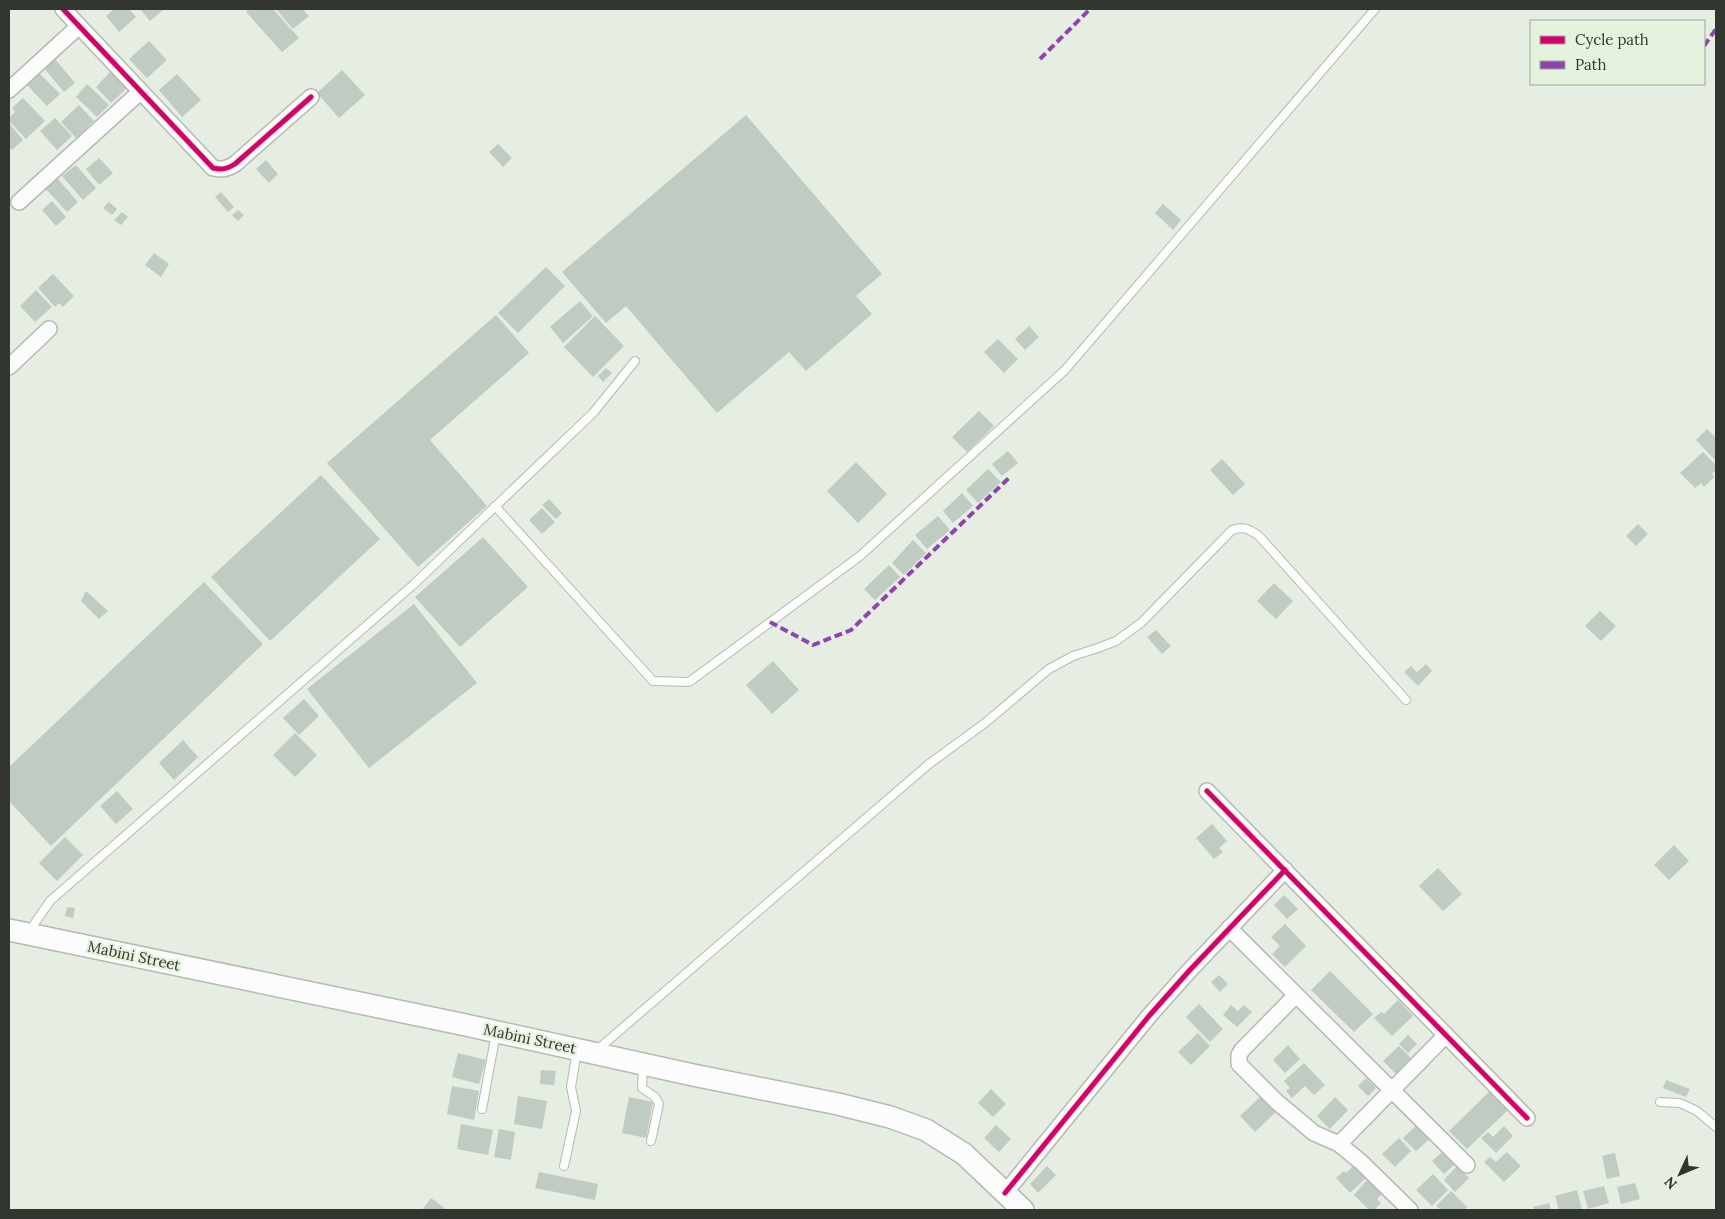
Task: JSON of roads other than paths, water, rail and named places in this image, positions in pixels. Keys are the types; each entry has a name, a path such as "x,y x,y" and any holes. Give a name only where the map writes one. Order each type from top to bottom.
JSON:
{"main road":[{"name":"Mabini Street","path":"18,932 496,1031 643,1064 838,1104 890,1117 926,1130 964,1154 1023,1210"}],"street":[{"path":"63,9 213,168 220,170 228,169 235,164 311,97"},
{"path":"9,90 79,26"},
{"path":"19,202 140,92"},
{"path":"9,368 49,329"},
{"path":"1207,791 1527,1118"},
{"path":"1005,1193 1149,1016 1285,870"},
{"path":"1229,928 1467,1165"},
{"path":"1296,995 1242,1050 1239,1055 1239,1064 1277,1102 1314,1133 1339,1144 1361,1162 1410,1210"},
{"path":"1339,1144 1446,1035"}],"lane":[{"path":"495,506 653,682 689,682 860,556 1065,370 1375,9"},
{"path":"18,932 50,901 413,585 593,413 635,361"},
{"path":"564,1166 576,1111 571,1087 585,1051 929,764 985,723 1049,668 1073,656 1116,641 1141,623 1232,530 1240,527 1248,529 1259,536 1406,700"},
{"path":"482,1109 496,1031"},
{"path":"643,1064 642,1088 654,1097 659,1104 651,1141"},
{"path":"1660,1102 1680,1103 1696,1111 1716,1127"}]}
